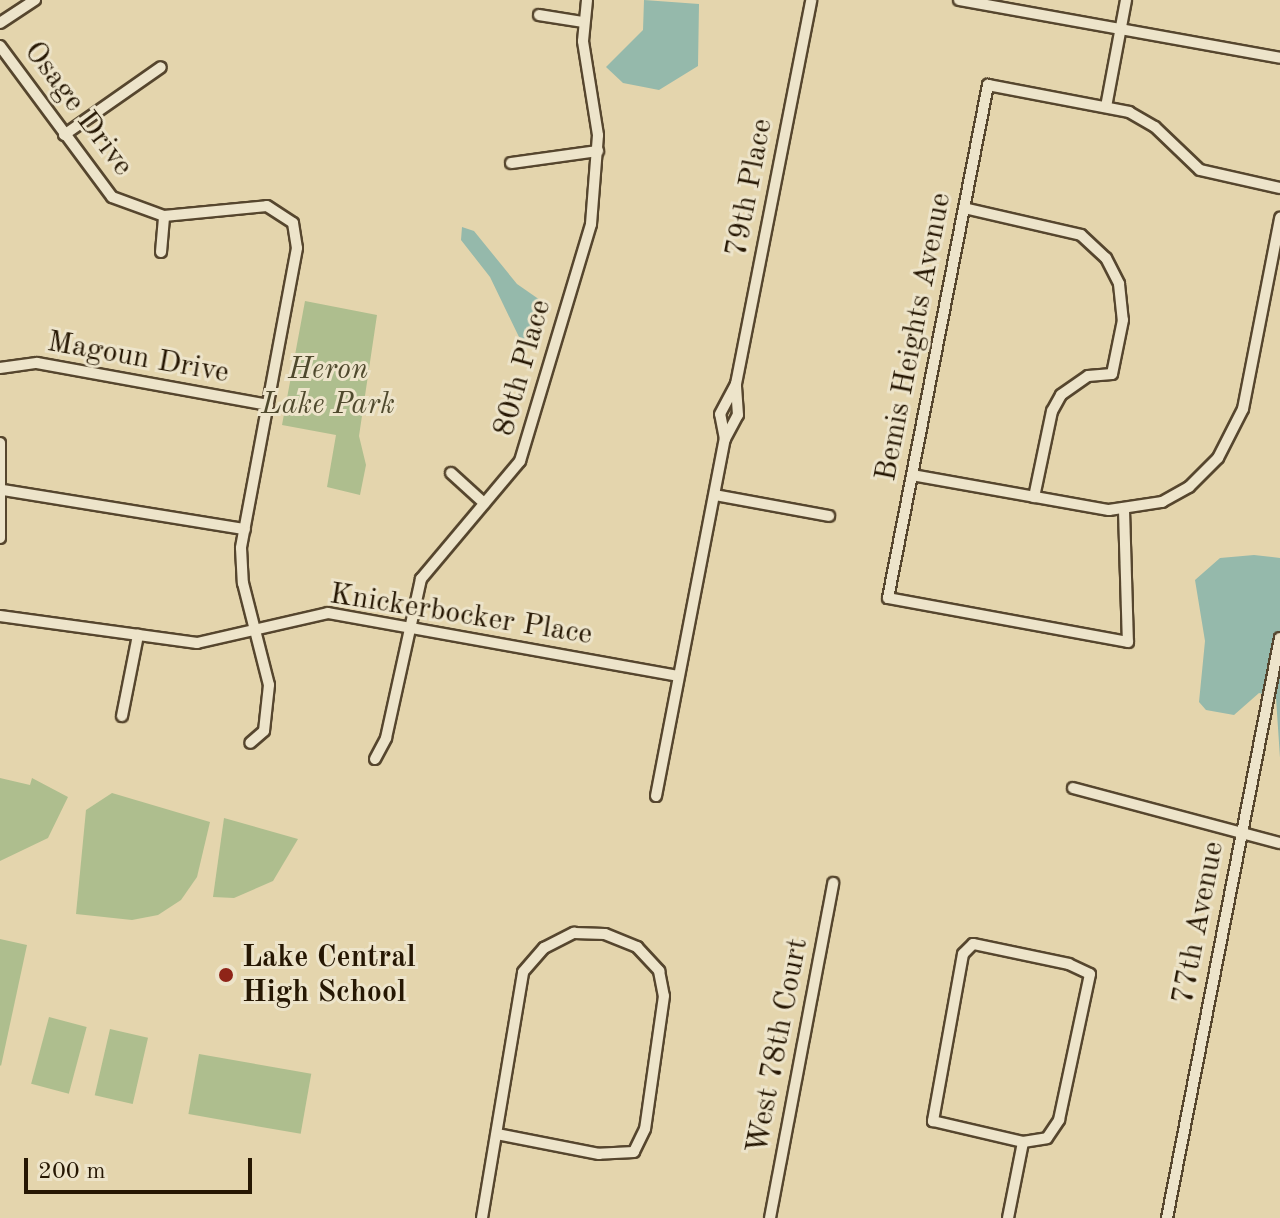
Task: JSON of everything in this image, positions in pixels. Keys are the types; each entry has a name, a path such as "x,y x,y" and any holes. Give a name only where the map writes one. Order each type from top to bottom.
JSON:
{"street":[{"path":"0,23 35,0"},
{"name":"80th Place","path":"375,759 386,738 421,579 528,444 591,224 598,151 583,22 587,0"},
{"name":"79th Place","path":"656,796 725,439 738,415 736,384 811,0"},
{"path":"959,0 1280,58"},
{"path":"1126,0 1106,107 1144,120 1200,170 1280,188"},
{"path":"539,15 583,22"},
{"name":"Osage Drive","path":"0,46 112,197 164,216 267,206 293,223 297,248 245,529 241,567 257,631 269,700 264,731 250,743"},
{"path":"64,135 161,67"},
{"name":"Bemis Heights Avenue","path":"1106,107 988,85 888,598 1128,642 1124,510"},
{"path":"511,163 598,151"},
{"path":"964,208 1081,235 1106,258 1119,284 1123,320 1112,374 1088,376 1061,395 1052,411 1034,497"},
{"path":"161,252 164,216"},
{"path":"912,475 1124,510 1189,487 1233,436 1280,218"},
{"name":"Magoun Drive","path":"0,368 37,363 268,405"},
{"name":"79th Place","path":"725,439 720,414 736,384"},
{"path":"0,443 3,490 0,538"},
{"path":"451,473 484,503"},
{"path":"3,490 245,529"},
{"path":"715,495 829,516"},
{"name":"Knickerbocker Place","path":"0,616 197,643 328,613 678,676"},
{"path":"122,716 138,635"},
{"name":"77th Avenue","path":"1167,1218 1280,638"},
{"path":"1073,788 1280,843"},
{"name":"West 78th Court","path":"770,1218 833,883"},
{"path":"482,1218 523,972 544,948 574,933 605,934 637,947 659,971 664,996 645,1129 634,1152 599,1154 497,1134"},
{"path":"973,944 1069,964 1090,974 1059,1120 1047,1138 1023,1142 933,1121 963,954 973,944"},
{"path":"1008,1218 1023,1142"}],"green space":[{"name":"Heron Lake Park","path":"305,301 377,315 359,436 366,465 360,495 327,487 336,435 282,425"},
{"path":"0,778 30,785 32,778 68,797 48,838 0,861"},
{"path":"112,793 210,822 197,877 181,900 158,915 132,920 76,914 86,810"},
{"path":"224,818 298,839 273,881 234,898 213,897"},
{"path":"0,939 27,945 1,1066 0,1065"},
{"path":"49,1017 87,1027 69,1094 31,1084"},
{"path":"110,1029 148,1038 133,1104 95,1095"},
{"path":"199,1054 311,1074 301,1134 188,1114"}],"shaded area":[{"path":"644,0 699,4 698,66 659,90 623,83 606,67 643,30"},
{"path":"462,227 474,231 517,284 540,300 539,325 528,342 519,337 490,277 461,240"},
{"path":"1254,555 1280,558 1280,758 1276,698 1259,693 1234,715 1206,710 1199,702 1205,641 1195,580 1220,558"}],"place":[{"name":"Lake Central High School","path":"226,975"}]}
